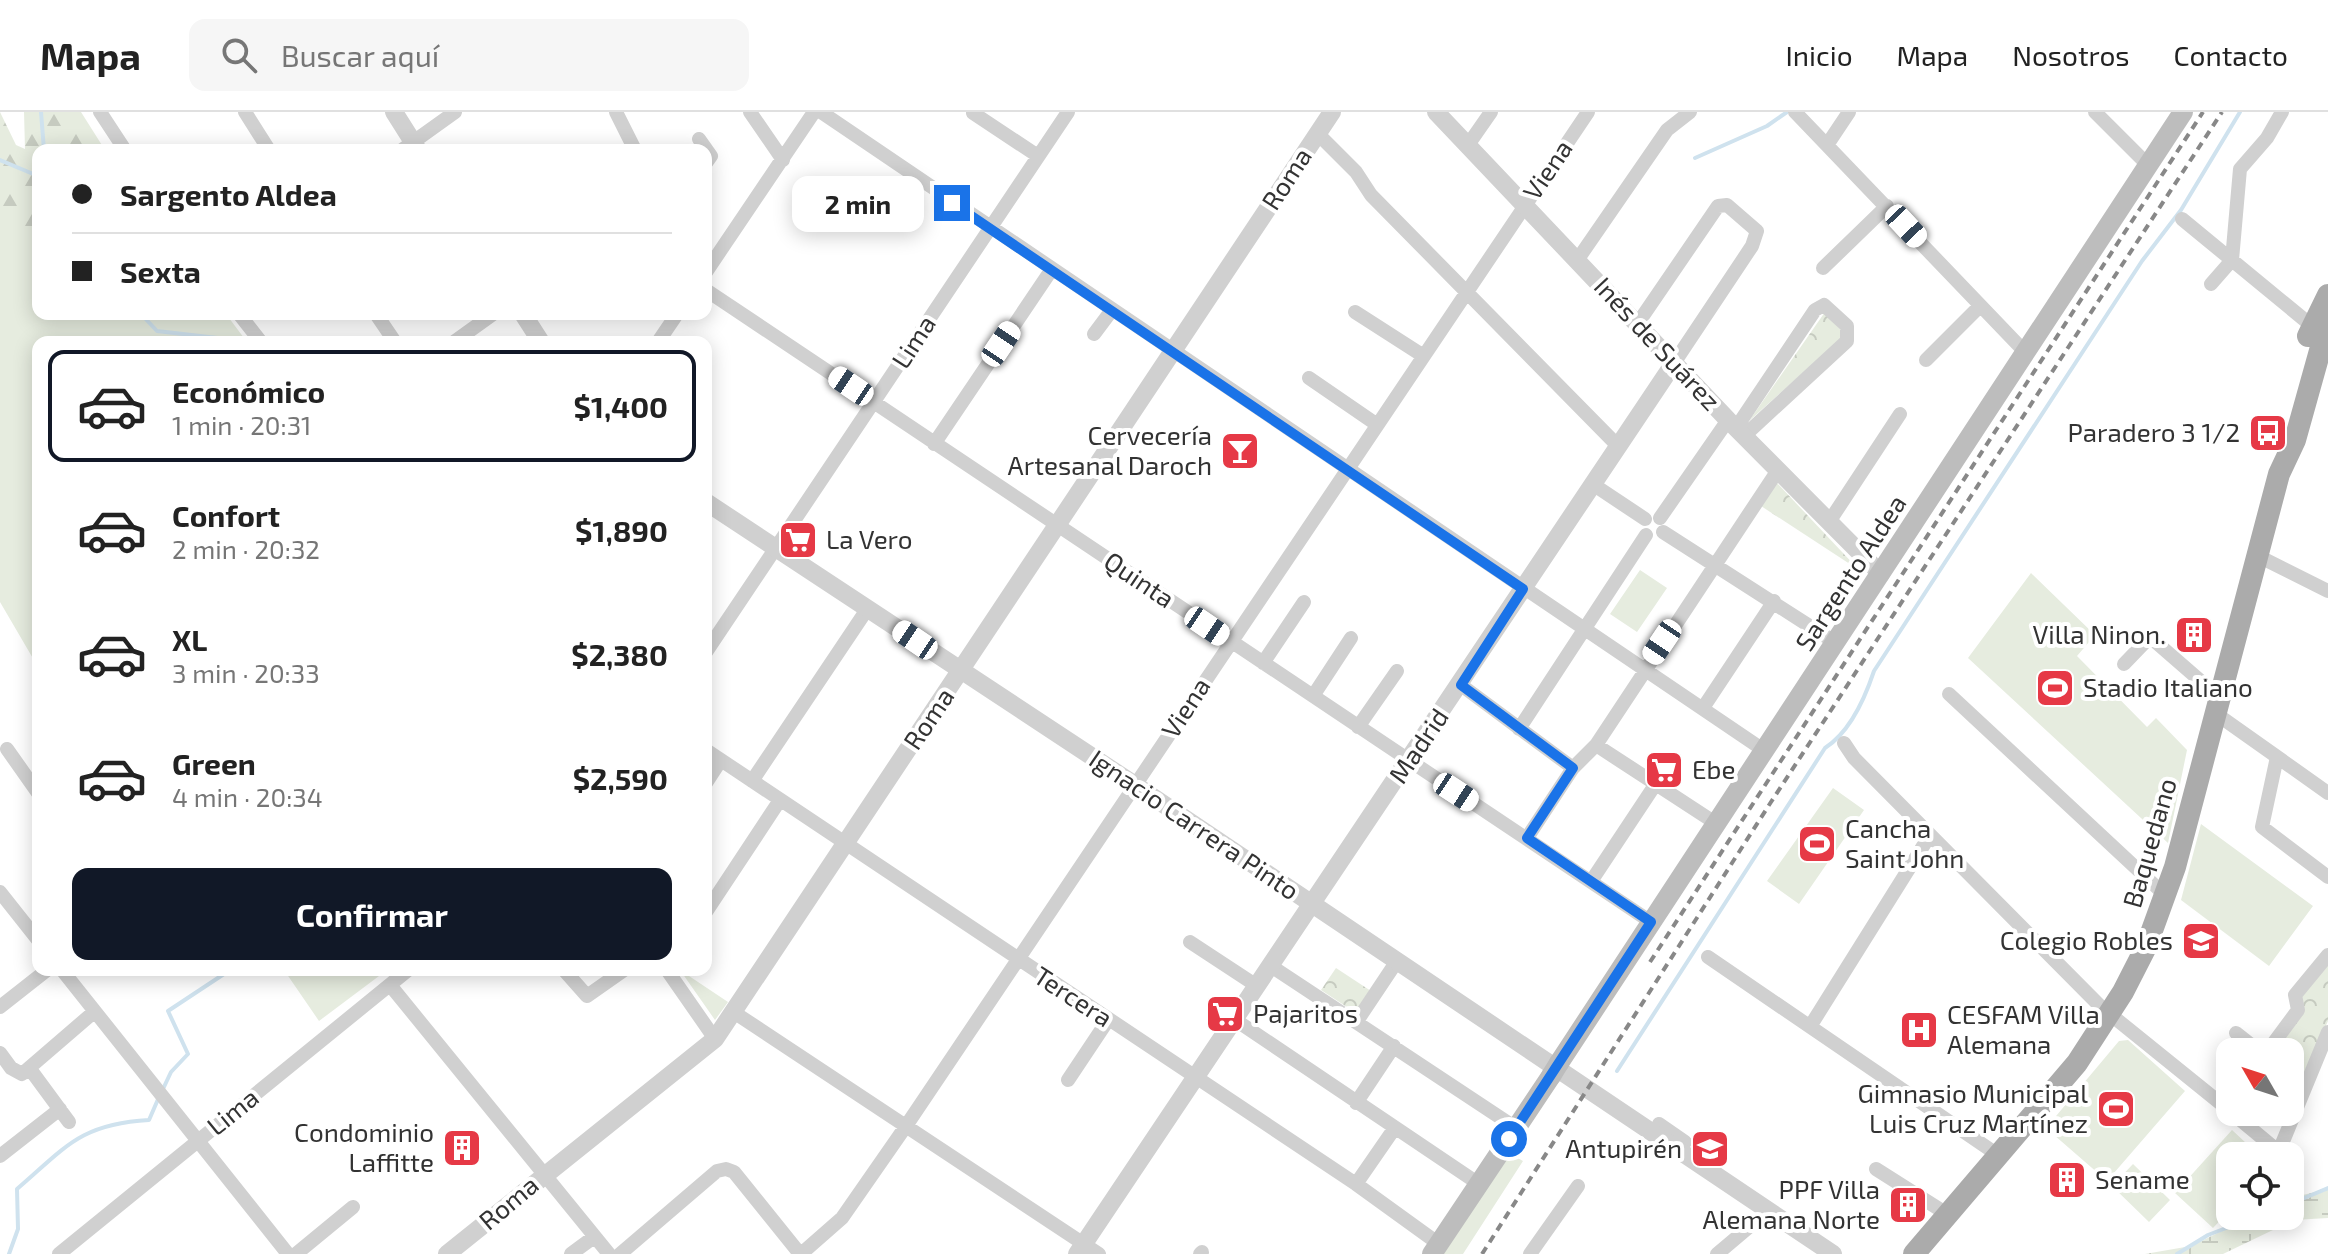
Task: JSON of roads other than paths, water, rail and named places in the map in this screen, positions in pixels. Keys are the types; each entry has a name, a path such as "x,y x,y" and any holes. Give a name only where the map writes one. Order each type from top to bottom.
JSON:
{"main road":[{"name":"Sargento Aldea","path":"1436,1249 2183,112"},
{"name":"Baquedano","path":"1914,1254 2077,1063 2109,1014 2146,947 2165,895 2279,474 2295,440 2324,315"}],"street":[{"path":"100,112 121,144"},
{"path":"245,112 265,144"},
{"path":"394,112 409,144"},
{"path":"416,144 455,112"},
{"path":"616,112 632,144"},
{"path":"750,112 783,160"},
{"path":"712,263 814,112"},
{"path":"821,112 989,229 1765,751"},
{"name":"Lima","path":"712,632 776,548 1068,112"},
{"name":"Roma","path":"447,1254 715,1039 1332,112"},
{"name":"Inés de Suárez","path":"1436,112 1736,428 1881,574"},
{"path":"1468,145 1491,112"},
{"name":"Viena","path":"800,1254 842,1218 906,1126 1588,112"},
{"path":"1578,259 1667,130 1690,112"},
{"path":"1795,112 2026,353"},
{"path":"1827,145 1849,112"},
{"path":"2095,112 2149,166"},
{"path":"2211,284 2232,260 2240,169 2267,138 2282,112"},
{"path":"973,113 1038,156"},
{"path":"1317,133 1371,195 1619,447"},
{"path":"699,139 703,144"},
{"name":"Madrid","path":"1086,1251 1194,1077 1461,685 1757,235 1731,207 1722,203 1718,206 1638,323"},
{"path":"1823,268 1887,206"},
{"path":"2182,219 2232,260 2324,315"},
{"path":"934,444 1052,269"},
{"name":"Quinta","path":"712,294 1651,922"},
{"path":"1519,729 1653,526 1736,428 1815,310 1824,305 1829,308 1847,326 1847,341 1736,428"},
{"path":"1926,360 1980,306"},
{"path":"1094,334 1112,310"},
{"path":"1355,312 1422,355"},
{"path":"244,320 256,336"},
{"path":"462,336 485,320"},
{"path":"1309,378 1376,424"},
{"path":"1829,522 1900,414"},
{"path":"1527,838 1573,768 1596,745 1778,470"},
{"path":"1594,485 1836,643"},
{"name":"Ignacio Carrera Pinto","path":"712,506 1135,785 1833,1254"},
{"path":"2258,556 2328,591"},
{"path":"1703,708 1774,601"},
{"path":"1263,663 1304,602"},
{"path":"752,781 868,608"},
{"path":"2124,664 2150,637 2217,705 2277,757 2328,793"},
{"path":"1313,696 1351,638"},
{"path":"1358,727 1397,671"},
{"path":"1461,685 1573,768"},
{"path":"1949,694 2165,895"},
{"path":"1844,743 1854,758 2109,1014 2216,1101"},
{"path":"1596,745 1717,824"},
{"path":"7,749 32,784"},
{"name":"Tercera","path":"712,754 1016,960 1356,1184 1436,1249"},
{"path":"2277,757 2262,827 2328,877"},
{"path":"712,774 721,760"},
{"path":"1592,880 1655,785"},
{"path":"712,903 780,800"},
{"path":"1811,1025 1930,835"},
{"path":"0,892 32,932"},
{"path":"1190,942 1257,986"},
{"path":"2277,1038 2298,1010 2289,995 2325,953"},
{"path":"1708,957 1998,1155"},
{"path":"1357,1021 1397,961"},
{"path":"1271,966 1516,1128"},
{"path":"0,1007 39,976"},
{"path":"67,976 200,1139 288,1254"},
{"name":"Lima","path":"59,1254 401,976"},
{"path":"569,976 587,996 615,976"},
{"path":"671,976 715,1039"},
{"path":"390,985 609,1254"},
{"path":"24,1071 94,1012"},
{"path":"735,1013 906,1126 1086,1251"},
{"path":"1234,1019 1479,1184"},
{"path":"1068,1080 1108,1020"},
{"path":"2304,1086 2328,1032"},
{"path":"2236,1033 2242,1038"},
{"path":"1356,1103 1394,1046"},
{"path":"0,1053 24,1071 69,1122"},
{"path":"0,1156 60,1109"},
{"name":"Ignacio Carrera Pinto","path":"1659,1124 1685,1142 1679,1151"},
{"path":"2247,1126 2267,1142"},
{"path":"1356,1184 1394,1129"},
{"path":"620,1254 717,1171 726,1169 734,1172 800,1254"},
{"path":"1876,1169 1947,1214"},
{"path":"1530,1254 1578,1186"},
{"path":"296,1254 353,1207"},
{"path":"1717,1254 1768,1211"},
{"path":"571,1254 594,1237"}],"waterway":[{"path":"41,112 44,144"},
{"path":"1695,158 1767,126 1787,112"},
{"path":"1617,1071 1825,748 1849,724 1874,671 2142,261 2181,210 2240,112"},
{"path":"0,160 32,173"},
{"path":"147,320 157,331 200,336"},
{"path":"163,1089 171,1072 188,1054 168,1011 221,976"},
{"path":"9,1254 18,1229 17,1189 76,1140 106,1127 149,1120 159,1097"},
{"path":"2304,1198 2328,1188"},
{"path":"2177,1254 2221,1230"}],"railway":[{"path":"1650,962 2203,112"},
{"path":"1482,1254 1771,802 2222,112"}],"place":[{"name":"Paradero 3 1/2","path":"2268,433"},
{"name":"Cervecería Artesanal Daroch","path":"1240,451"},
{"name":"La Vero","path":"798,540"},
{"name":"Villa Ninon.","path":"2194,635"},
{"name":"Stadio Italiano","path":"2055,688"},
{"name":"Ebe","path":"1664,770"},
{"name":"Cancha Saint John","path":"1817,844"},
{"name":"Colegio Robles","path":"2201,941"},
{"name":"Pajaritos","path":"1225,1014"},
{"name":"CESFAM Villa Alemana","path":"1919,1030"},
{"name":"Gimnasio Municipal Luis Cruz Martínez","path":"2116,1109"},
{"name":"Condominio Laffitte","path":"462,1148"},
{"name":"Antupirén","path":"1710,1149"},
{"name":"Sename","path":"2067,1180"},
{"name":"PPF Villa Alemana Norte","path":"1908,1205"}]}
